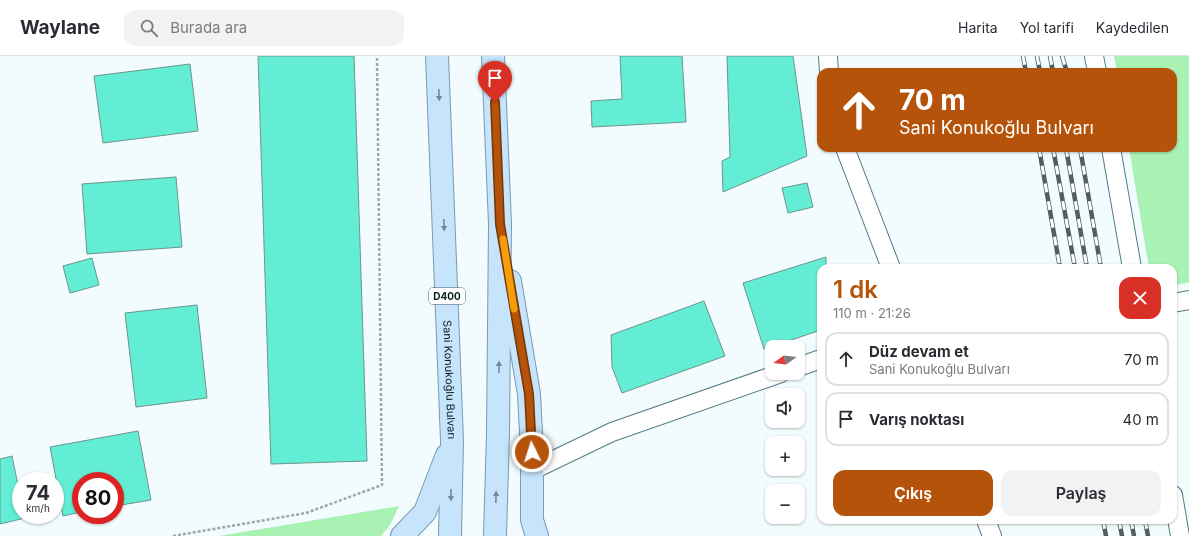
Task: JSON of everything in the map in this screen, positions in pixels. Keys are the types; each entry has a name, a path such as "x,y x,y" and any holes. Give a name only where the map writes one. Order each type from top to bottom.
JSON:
{"highway":[{"name":"Sani Konukoğlu Bulvarı","path":"437,56 452,441 450,536"},
{"path":"494,56 500,224 498,433 495,536"},
{"path":"500,224 529,394 532,520 537,536"},
{"path":"402,536 425,512 452,441"}],"street":[{"path":"828,56 829,68"},
{"path":"1094,56 1096,68"},
{"path":"846,152 889,264"},
{"path":"1112,152 1131,264"},
{"path":"1177,302 1189,300"},
{"path":"805,365 817,360"},
{"path":"532,470 612,432 765,379"},
{"path":"1177,518 1180,536"},
{"path":"988,524 992,536"}],"path":[{"path":"173,536 306,513 382,485 377,56"}],"green space":[{"path":"1114,56 1189,56 1189,282 1177,285 1177,264 1148,264 1130,152 1177,152 1177,68 1116,68"},
{"path":"399,506 390,525 381,536 219,536"}],"building":[{"path":"258,56 354,56 367,461 271,464"},
{"path":"620,56 682,56 686,122 592,127 591,101 622,99"},
{"path":"727,56 793,56 807,156 723,192 722,161 730,157"},
{"path":"190,64 198,131 103,143 94,76"},
{"path":"176,177 182,247 87,254 82,184"},
{"path":"807,183 813,207 788,213 782,188"},
{"path":"826,257 826,264 817,264 817,331 791,340 765,340 764,349 743,283"},
{"path":"92,258 99,285 70,293 63,266"},
{"path":"704,301 725,356 622,393 612,367 611,335"},
{"path":"197,305 207,398 136,407 125,313"},
{"path":"138,431 151,500 124,504 124,472 72,472 72,514 64,516 64,472 55,472 50,447"},
{"path":"12,456 15,472 12,472 12,521 0,524 0,459"}],"railway":[{"path":"1023,56 1025,68"},
{"path":"1037,56 1039,68"},
{"path":"1050,56 1052,68"},
{"path":"1062,56 1066,68"},
{"path":"1040,152 1059,264"},
{"path":"1054,152 1074,264"},
{"path":"1067,152 1086,264"},
{"path":"1081,152 1100,264"},
{"path":"1104,524 1106,536"},
{"path":"1120,524 1122,536"},
{"path":"1132,524 1134,536"},
{"path":"1146,524 1148,536"}],"slow traffic":[{"path":"503,239 514,309"}],"route":[{"path":"495,102 500,224 529,394 532,452"}]}
